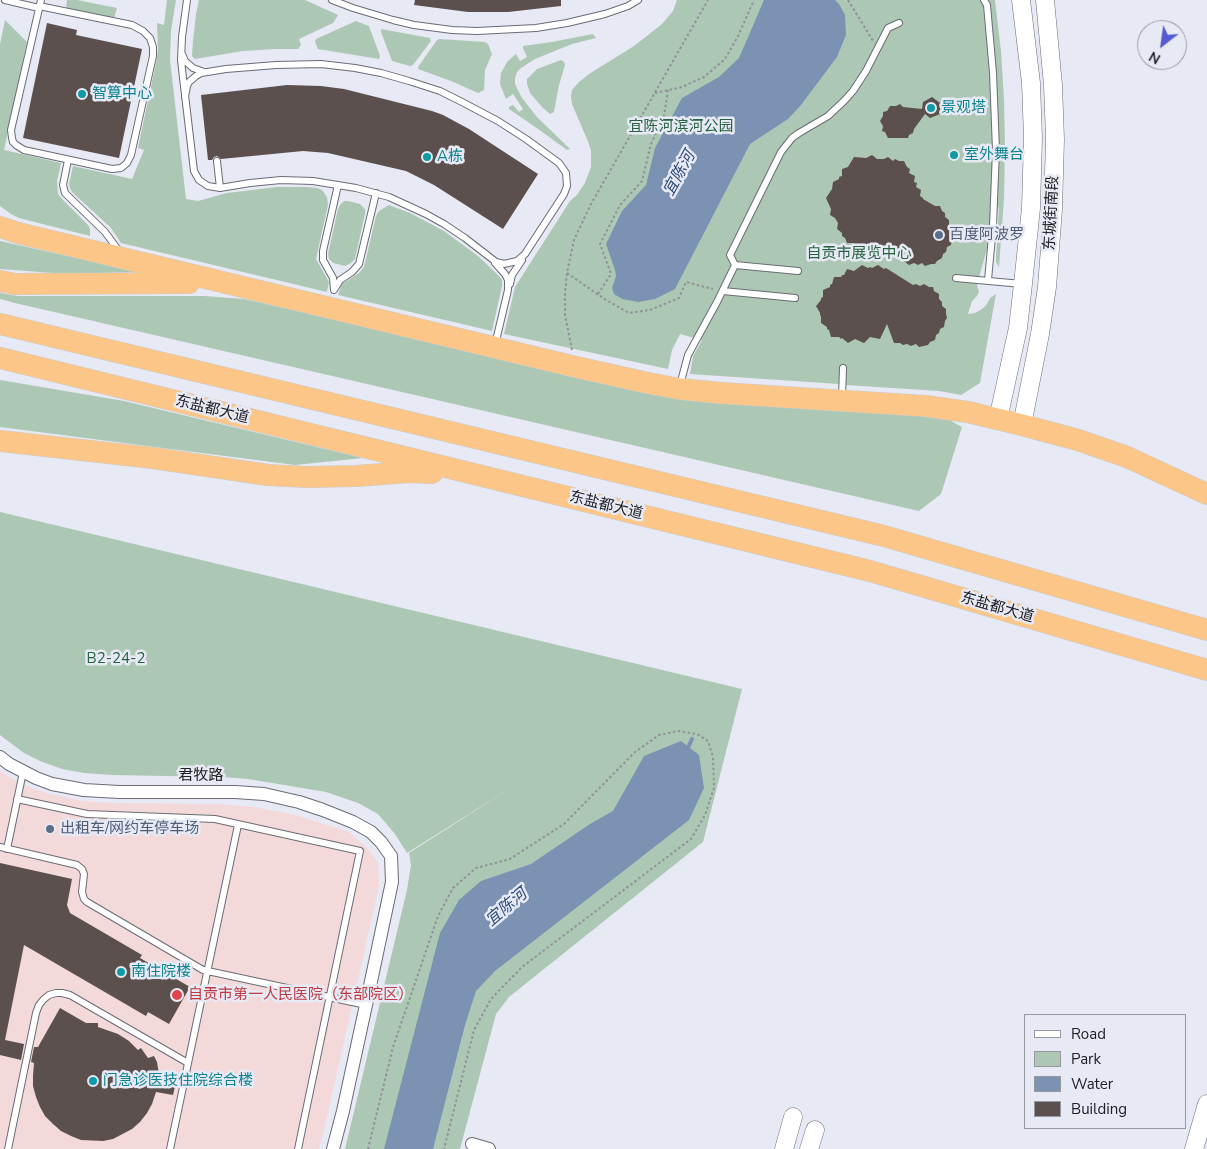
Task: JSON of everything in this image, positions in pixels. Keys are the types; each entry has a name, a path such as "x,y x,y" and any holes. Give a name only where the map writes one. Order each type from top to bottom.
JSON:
{"highway":[{"path":"0,227 18,234 230,284 332,299 495,348 648,383 680,389 721,393 944,408 998,418 1078,440 1127,457 1207,494"},
{"path":"0,281 15,284 230,284"},
{"path":"0,324 884,536 1207,630"},
{"name":"东盐都大道","path":"0,360 23,363 870,571 1207,670"},
{"path":"0,441 153,458 268,475 307,477 356,476 408,472 489,478"}],"main road":[{"name":"东城街南段","path":"998,418 1018,328 1024,284 1030,208 1033,138 1031,83 1021,0"},
{"name":"东城街南段","path":"1022,425 1047,287 1054,210 1055,139 1045,0"},
{"path":"1194,1149 1207,1104"},
{"path":"784,1149 793,1117"},
{"path":"809,1149 815,1130"}],"street":[{"name":"君牧路","path":"0,757 23,772 52,784 84,790 119,792 235,792 264,794 323,810 372,832 391,856 392,882 366,1005"},
{"path":"333,1149 366,1005"},
{"path":"472,1144 490,1149"}],"lane":[{"path":"5,0 40,5 135,26 147,33 153,47 153,56 131,155 127,163 120,168 112,169 24,150 16,145 12,138 11,130 40,5"},
{"path":"187,0 181,49 185,97 194,171 203,184 214,188 281,180 338,184 376,193 408,205 436,219 496,262 509,264 517,261 525,254"},
{"path":"332,0 383,18 414,25 477,31 536,28 567,23 605,14 628,6 638,0"},
{"path":"984,0 989,25 993,73 996,150 993,226 988,280"},
{"path":"735,265 730,255 781,152 792,138 828,116 844,101 861,80 888,28 899,23"},
{"path":"181,49 185,61 192,68 202,72 242,67 321,64 355,68 427,86 498,121 559,163 564,169 567,186 564,194 512,275 495,348"},
{"path":"185,97 189,82 196,76 208,72"},
{"path":"68,160 64,185 65,193 105,232 124,259"},
{"path":"217,161 220,188"},
{"path":"332,299 332,278 323,260 323,251 338,184"},
{"path":"332,299 340,280 352,272 359,264 376,193"},
{"path":"491,258 505,274 508,280 508,290"},
{"path":"735,265 798,270"},
{"path":"680,389 688,355 735,265"},
{"path":"956,278 1024,284"},
{"path":"723,291 796,298"},
{"path":"842,400 843,368"},
{"path":"23,772 4,848 77,865 84,874 82,892 87,902 202,970 366,1005"},
{"path":"17,799 87,814 215,819 360,851 298,1149"},
{"path":"170,1149 238,824"},
{"path":"8,1149 36,1013 39,1005 49,995 56,992 70,995 188,1063"}],"path":[{"path":"576,367 565,315 567,273 574,240 591,204 708,0"},
{"path":"655,93 682,87 704,77 725,59 738,36 754,0"},
{"path":"848,0 878,49"},
{"path":"598,294 611,274 600,244 620,205 642,181 651,144 664,116 668,90"},
{"path":"567,273 629,313 650,310 679,298 686,282 723,291"},
{"path":"368,1149 393,1047 438,916 453,888 476,868 510,859 564,824 634,752 659,735 678,731 697,734 708,741 713,757 714,788 705,815 691,839 522,967 491,999 474,1030 444,1149"}],"shaded area":[{"name":"自贡市第一人民医院（东部院区）","path":"0,771 34,789 82,801 217,804 253,807 292,814 349,832 368,849 378,862 379,886 319,1149 0,1149"}],"green space":[{"path":"67,0 77,0 117,8 114,18 66,8"},
{"path":"167,0 176,0 171,31 170,60 186,199 198,201 227,193 277,187 308,187 322,190 327,197 328,205 316,259 329,282 327,292 121,243 111,228 72,192 69,184 73,166 132,179 144,150 138,148 157,58 157,23 164,25"},
{"path":"199,0 305,0 338,15 333,23 299,39 301,45 298,49 243,51 195,59 192,56 193,41"},
{"path":"677,0 995,0 1004,100 1004,199 999,267 996,259 999,205 977,285 979,292 972,301 968,314 982,309 990,298 996,294 980,383 961,395 939,391 846,385 846,379 840,378 839,384 690,374 693,356 702,340 680,334 672,350 668,369 504,334 515,287 570,201 577,195 585,183 591,167 591,151 572,104 572,90 589,74 634,46 662,24 673,11"},
{"path":"5,20 27,42 4,150 61,163 57,181 58,194 88,225 90,236 19,218 0,206 0,44"},
{"path":"356,21 369,26 380,56 379,59 318,49 315,42 316,39"},
{"path":"381,29 430,38 431,41 413,65 410,66 392,61"},
{"path":"593,34 596,38 572,44 535,59 521,68 515,78 515,84 522,98 537,117 570,149 567,150 509,109 513,105 519,112 523,109 513,94 506,99 500,84 501,73 507,62 516,54 520,61 527,57 523,46"},
{"path":"437,40 485,42 488,44 492,54 485,70 484,90 478,93 418,69"},
{"path":"561,60 565,65 554,112 550,114 530,93 527,79 537,69"},
{"path":"344,201 360,204 365,209 355,259 345,266 333,263 329,259 328,254 338,209"},
{"path":"389,205 410,213 444,231 478,256 500,277 502,286 492,331 338,295 342,284 359,273 364,267 376,216 379,211"},
{"path":"0,241 139,272 66,274 0,269"},
{"path":"0,293 18,296 204,296 244,299 630,387 942,416 962,427 941,494 919,511 15,303 0,299"},
{"path":"0,380 124,401 363,458 295,465 0,427"},
{"name":"B2-24-2","path":"0,512 742,689 703,842 509,997 496,1014 460,1149 345,1149 407,890 411,865 409,853 512,787 407,853 395,834 378,814 358,803 326,792 248,779 223,777 84,773 62,769 24,753 0,735"}],"water":[{"path":"764,0 835,0 845,15 846,35 837,57 801,105 788,119 750,144 675,289 655,299 638,302 622,299 614,294 612,288 616,276 606,244 622,211 646,185 655,148 682,98 719,77 739,58"},
{"path":"681,741 699,755 704,788 689,820 495,971 476,991 465,1025 433,1149 384,1149 440,933 459,900 481,881 531,864 590,824 613,811 644,756"}],"building":[{"path":"415,0 561,0 561,6 508,12 468,12 414,5"},
{"name":"智算中心","path":"47,23 77,30 76,35 142,49 119,158 23,138"},
{"name":"A栋","path":"287,85 344,89 432,111 469,129 538,174 503,229 434,185 406,171 328,153 303,151 221,159 217,156 212,160 208,160 201,95"},
{"path":"932,97 940,103 940,114 930,118 925,114 908,138 888,138 885,132 882,131 883,126 880,121 883,112 887,111 890,106 900,104 903,107 922,109 923,102"},
{"path":"872,155 877,159 888,157 893,161 895,159 904,161 910,169 909,173 915,176 914,182 917,183 916,187 921,190 920,196 935,206 940,206 945,213 954,237 942,258 935,264 925,266 922,263 918,265 914,263 909,265 885,247 879,249 869,245 864,248 859,244 856,246 853,243 847,243 842,233 837,229 838,223 830,215 831,209 826,198 832,189 833,182 842,176 842,169 848,167 854,157 866,158"},
{"path":"862,265 872,268 878,265 913,285 920,286 924,284 933,287 934,291 939,294 942,306 946,309 947,318 944,327 940,329 935,340 928,345 919,347 916,344 911,346 894,343 887,324 880,339 870,337 864,343 855,339 848,343 842,338 831,337 827,327 821,323 821,316 816,306 823,297 823,290 830,287 834,277 841,277 847,269 854,271"},
{"path":"0,863 72,879 67,905 70,913 142,955 140,958 190,987 169,1024 148,1012 146,1016 24,945 5,1040 24,1044 21,1060 0,1055"},
{"path":"60,1008 86,1023 98,1023 98,1027 118,1034 138,1050 141,1048 148,1058 154,1056 159,1074 177,1078 173,1095 156,1092 152,1104 140,1122 132,1129 113,1139 103,1141 81,1140 61,1131 45,1116 40,1107 33,1086 34,1063 31,1062 34,1047 38,1047"}],"waterway":[{"name":"宜陈河","path":"687,750 692,739"}],"place":[{"name":"智算中心","path":"82,94"},
{"name":"景观塔","path":"931,108"},
{"name":"室外舞台","path":"954,155"},
{"name":"A栋","path":"427,157"},
{"name":"百度阿波罗","path":"939,235"},
{"name":"出租车/网约车停车场","path":"50,829"},
{"name":"南住院楼","path":"121,972"},
{"name":"自贡市第一人民医院（东部院区）","path":"177,995"},
{"name":"门急诊医技住院综合楼","path":"93,1081"}],"park label":[{"name":"宜陈河滨河公园","path":"681,127"},
{"name":"自贡市展览中心","path":"859,254"}]}
